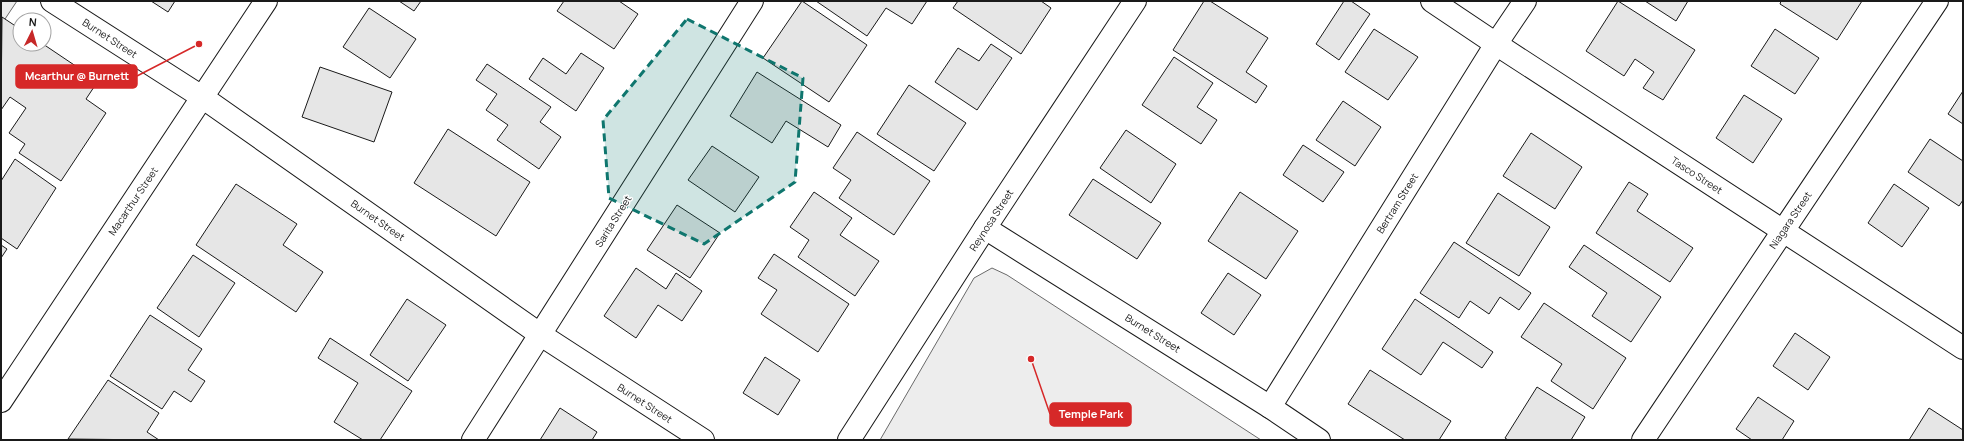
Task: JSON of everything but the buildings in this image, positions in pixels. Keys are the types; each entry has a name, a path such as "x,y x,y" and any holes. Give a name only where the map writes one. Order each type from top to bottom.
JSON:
{"street":[{"name":"Burnet Street","path":"52,1 202,97 541,335 703,440"},
{"name":"Macarthur Street","path":"1,400 266,1"},
{"name":"Sarita Street","path":"473,440 752,1"},
{"name":"Reynosa Street","path":"849,440 985,228 1135,1"},
{"name":"Tasco Street","path":"1432,1 1963,348"},
{"name":"Bertram Street","path":"1270,407 1496,44 1526,1"},
{"name":"Niagara Street","path":"1644,440 1937,1"},
{"name":"Burnet Street","path":"985,228 1270,407 1319,440"}],"highlighted area":[{"path":"687,19 803,78 795,182 704,244 609,198 603,120"}],"shaded area":[{"path":"1,1 17,1 1,25"},
{"path":"992,268 1007,275 1261,440 880,440 974,278"}],"place":[{"name":"Mcarthur @ Burnett","path":"199,44"},
{"name":"Temple Park","path":"1031,359"}]}
